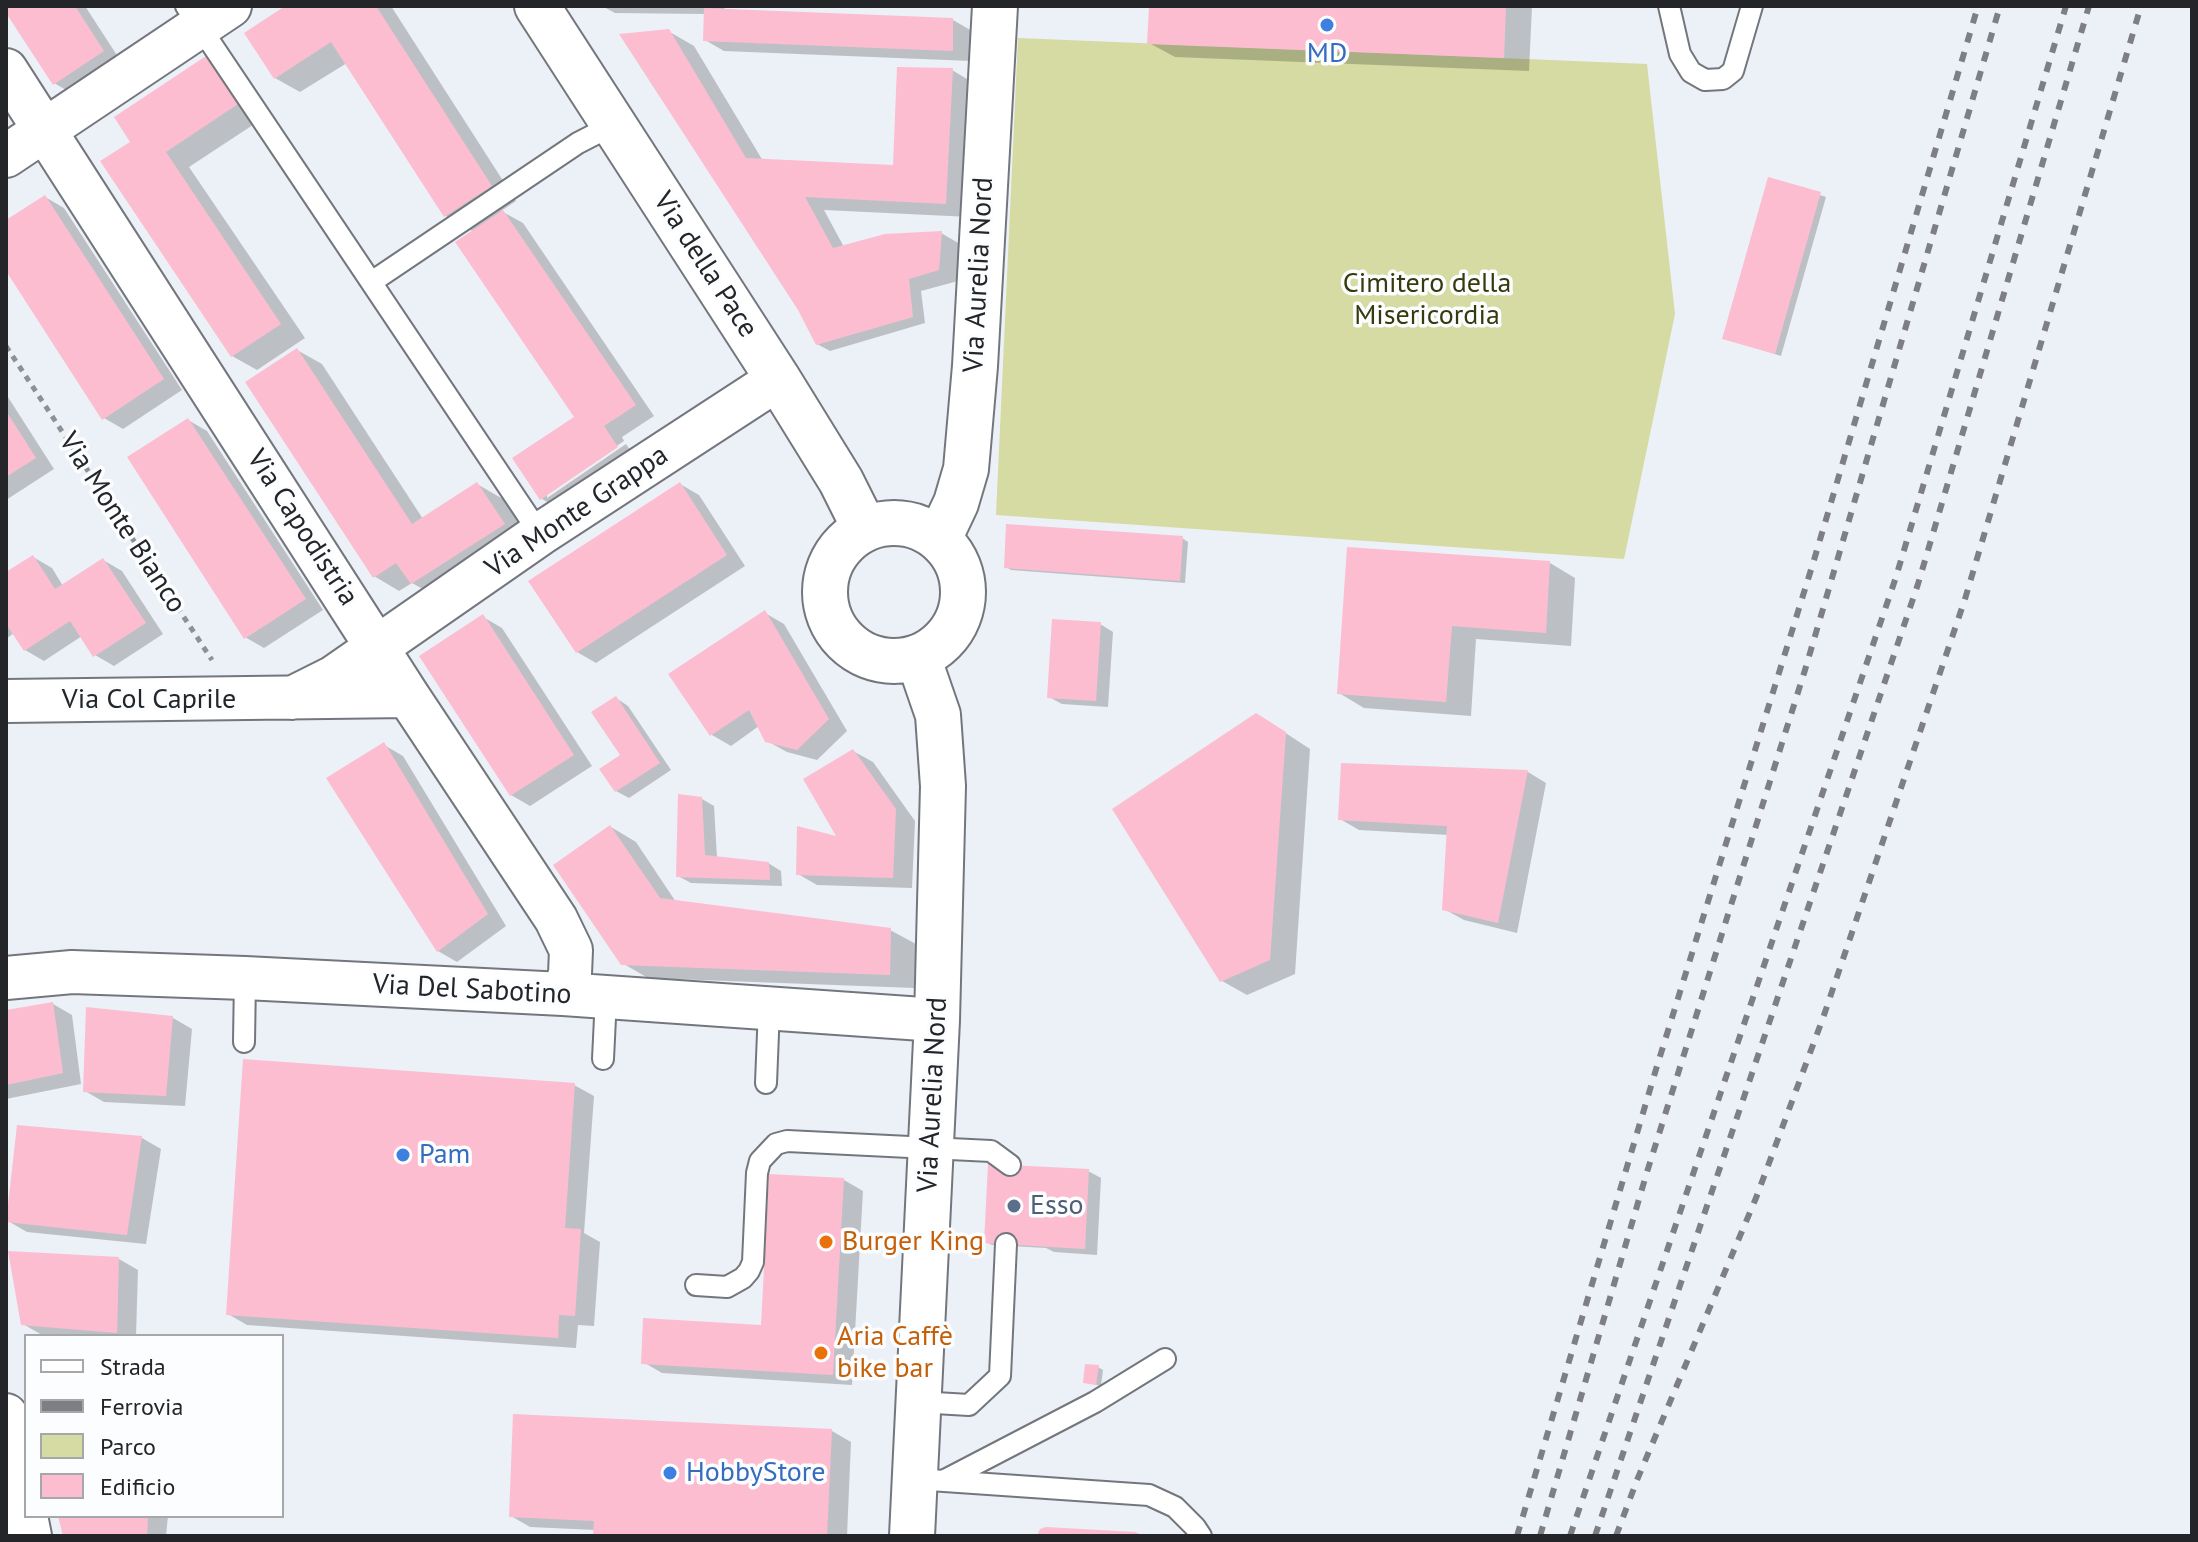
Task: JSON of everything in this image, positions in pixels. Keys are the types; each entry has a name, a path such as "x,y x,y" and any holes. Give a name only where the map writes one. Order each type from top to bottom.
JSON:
{"main road":[{"name":"Via della Pace","path":"537,6 778,379 841,481 865,529"},
{"name":"Via Aurelia Nord","path":"939,539 956,503 966,469 975,366 995,6"},
{"path":"904,523 939,539 952,554 961,573 963,593 960,613 951,632 936,647 918,657 898,661 877,659 857,650 841,636 830,618 825,597 826,577 834,556 848,540 865,529 884,524 904,523"},
{"name":"Via Aurelia Nord","path":"912,1536 930,1479 918,1402 937,1020 943,786 938,715 918,657"}],"street":[{"path":"6,156 205,13"},
{"name":"Via Capodistria","path":"6,70 564,934 571,950 570,974 563,994"},
{"name":"Via Monte Grappa","path":"379,648 540,534 778,379"},
{"name":"Via Col Caprile","path":"292,698 334,677 379,648"},
{"name":"Via Col Caprile","path":"6,701 408,696"},
{"name":"Via Del Sabotino","path":"6,978 72,972 245,978 563,994 937,1020"},
{"path":"6,1415 20,1520"}],"lane":[{"path":"1671,16 1680,54 1691,72 1705,80 1723,79 1733,71 1752,6"},
{"path":"205,13 373,281 540,534"},
{"path":"373,281 578,143 615,124"},
{"path":"244,1042 245,978"},
{"path":"603,1059 606,997"},
{"path":"766,1083 769,1008"},
{"path":"696,1285 727,1287 749,1271 753,1262 757,1173 760,1161 776,1144 787,1141 991,1151 1010,1165"},
{"path":"918,1402 969,1405 1000,1376 1006,1244"},
{"path":"930,1479 1095,1402 1165,1359"},
{"path":"930,1479 1149,1495 1175,1507 1201,1536"}],"path":[{"name":"Via Monte Bianco","path":"6,346 238,700"}],"green space":[{"name":"Cimitero della Misericordia","path":"1018,38 1647,64 1675,314 1624,559 996,515"}],"building":[{"path":"6,6 75,6 104,51 53,85 6,13"},
{"path":"285,6 376,6 492,186 444,217 331,42 274,79 244,33"},
{"name":"MD","path":"1149,6 1506,6 1504,58 1147,44"},
{"path":"704,8 953,18 953,51 703,41"},
{"path":"669,29 746,158 893,165 897,67 953,68 946,204 805,197 833,248 885,234 942,231 939,270 909,279 913,317 816,345 798,310 619,34"},
{"path":"206,56 238,104 166,152 281,324 231,357 100,161 130,142 114,117"},
{"path":"1768,177 1821,192 1775,354 1722,339"},
{"path":"45,195 164,379 102,420 6,271 6,220"},
{"path":"503,210 636,405 604,426 618,447 540,500 512,458 574,417 455,242"},
{"path":"297,348 412,524 477,482 505,524 411,584 396,563 373,578 245,382"},
{"path":"6,411 36,458 6,477"},
{"path":"188,418 306,599 244,639 127,457"},
{"path":"680,482 727,555 576,653 528,581"},
{"path":"1006,524 1183,536 1180,581 1004,568"},
{"path":"1347,547 1550,561 1546,633 1452,626 1446,702 1337,694"},
{"path":"33,555 55,589 103,558 146,623 93,657 70,621 24,651 6,624 6,572"},
{"path":"765,610 829,719 797,750 765,742 749,710 710,736 668,674"},
{"path":"483,614 574,755 510,796 419,656"},
{"path":"1052,619 1101,622 1096,701 1047,698"},
{"path":"616,696 660,763 615,792 599,769 620,755 591,712"},
{"path":"1256,713 1286,732 1270,960 1220,982 1112,809"},
{"path":"384,742 488,914 437,952 326,778"},
{"path":"853,749 896,809 893,878 796,875 797,826 836,836 803,779"},
{"path":"1341,763 1528,770 1498,923 1442,910 1447,826 1338,820"},
{"path":"678,794 702,797 705,855 769,862 770,880 676,877"},
{"path":"610,825 660,898 891,928 890,975 621,965 553,865"},
{"path":"53,1002 63,1073 6,1085 6,1010"},
{"path":"86,1007 173,1016 166,1096 83,1092"},
{"name":"Pam","path":"243,1059 575,1083 565,1228 581,1229 575,1316 559,1315 558,1338 226,1315"},
{"path":"17,1125 142,1136 127,1235 6,1222"},
{"path":"988,1164 1089,1169 1085,1249 984,1243"},
{"path":"769,1174 844,1178 833,1375 641,1364 643,1318 761,1325"},
{"path":"8,1251 119,1257 117,1333 21,1325"},
{"path":"1085,1364 1099,1365 1096,1385 1083,1383"},
{"name":"HobbyStore","path":"513,1414 832,1429 827,1536 593,1536 594,1521 509,1517"},
{"path":"58,1518 148,1518 147,1536 63,1536"},
{"path":"1040,1529 1135,1532 1144,1536 1037,1536"}],"railway":[{"path":"1517,1536 1657,1066 1814,560 1978,6"},
{"path":"1540,1536 1647,1172 1805,670 2000,6"},
{"path":"1570,1536 1896,577 2066,6"},
{"path":"1595,1536 1918,584 2089,6"},
{"path":"1616,1536 1756,1198 1823,1018 1965,599 2141,6"}],"place":[{"name":"MD","path":"1327,25"},
{"name":"Pam","path":"403,1155"},
{"name":"Esso","path":"1014,1206"},
{"name":"Burger King","path":"826,1242"},
{"name":"Aria Caffè bike bar","path":"821,1353"},
{"name":"HobbyStore","path":"670,1473"}]}
